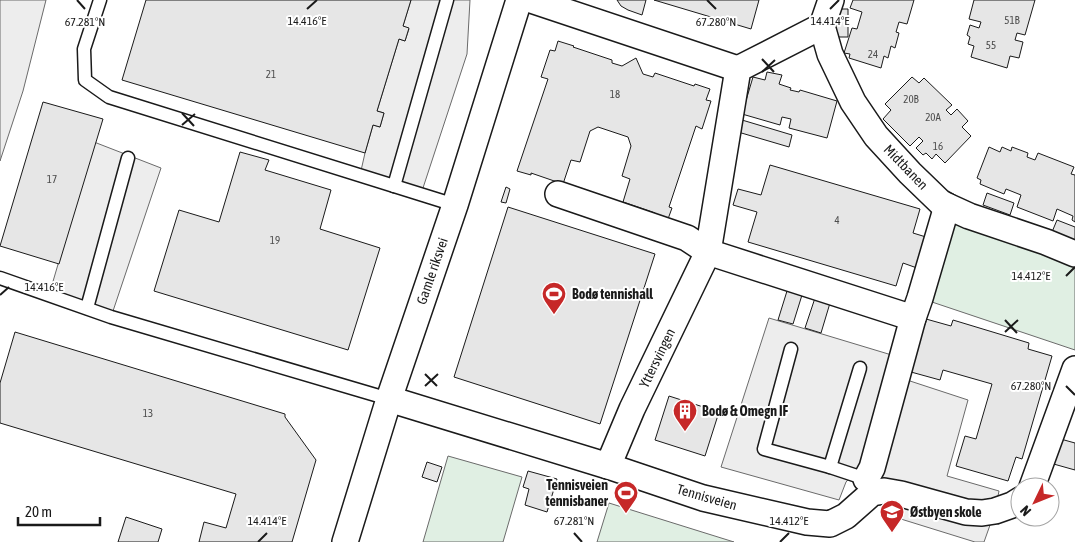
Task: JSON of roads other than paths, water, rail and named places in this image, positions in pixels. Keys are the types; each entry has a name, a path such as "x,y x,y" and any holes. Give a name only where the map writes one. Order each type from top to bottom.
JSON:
{"street":[{"name":"Gamle riksvei","path":"345,542 389,399 455,205 519,0"},
{"path":"531,0 738,68 822,26 831,0"},
{"name":"Midtbanen","path":"822,26 830,54 853,102 876,136 940,202 969,216 1046,242 1075,254"},
{"name":"Yttersvingen","path":"608,466 632,409 708,252 738,68"},
{"path":"558,194 688,238 708,252 913,318"},
{"path":"947,206 913,318 872,468 869,486 966,512 982,513 1010,506"},
{"path":"1036,477 1075,368"},
{"name":"Tennisveien","path":"389,399 608,466 703,498 807,522 830,524 846,516 869,486"}],"lane":[{"path":"100,0 84,49 85,80 109,97 455,205"},
{"path":"394,186 448,0"},
{"path":"87,308 128,158"},
{"path":"0,278 111,317 389,399"},
{"path":"791,349 764,449 830,466 869,486"},
{"path":"830,466 860,368"}],"place":[{"name":"Bodø tennishall","path":"554,315"},
{"name":"Bodø & Omegn IF","path":"685,432"},
{"name":"Tennisveien tennisbaner","path":"626,514"},
{"name":"Østbyen skole","path":"892,533"}]}
